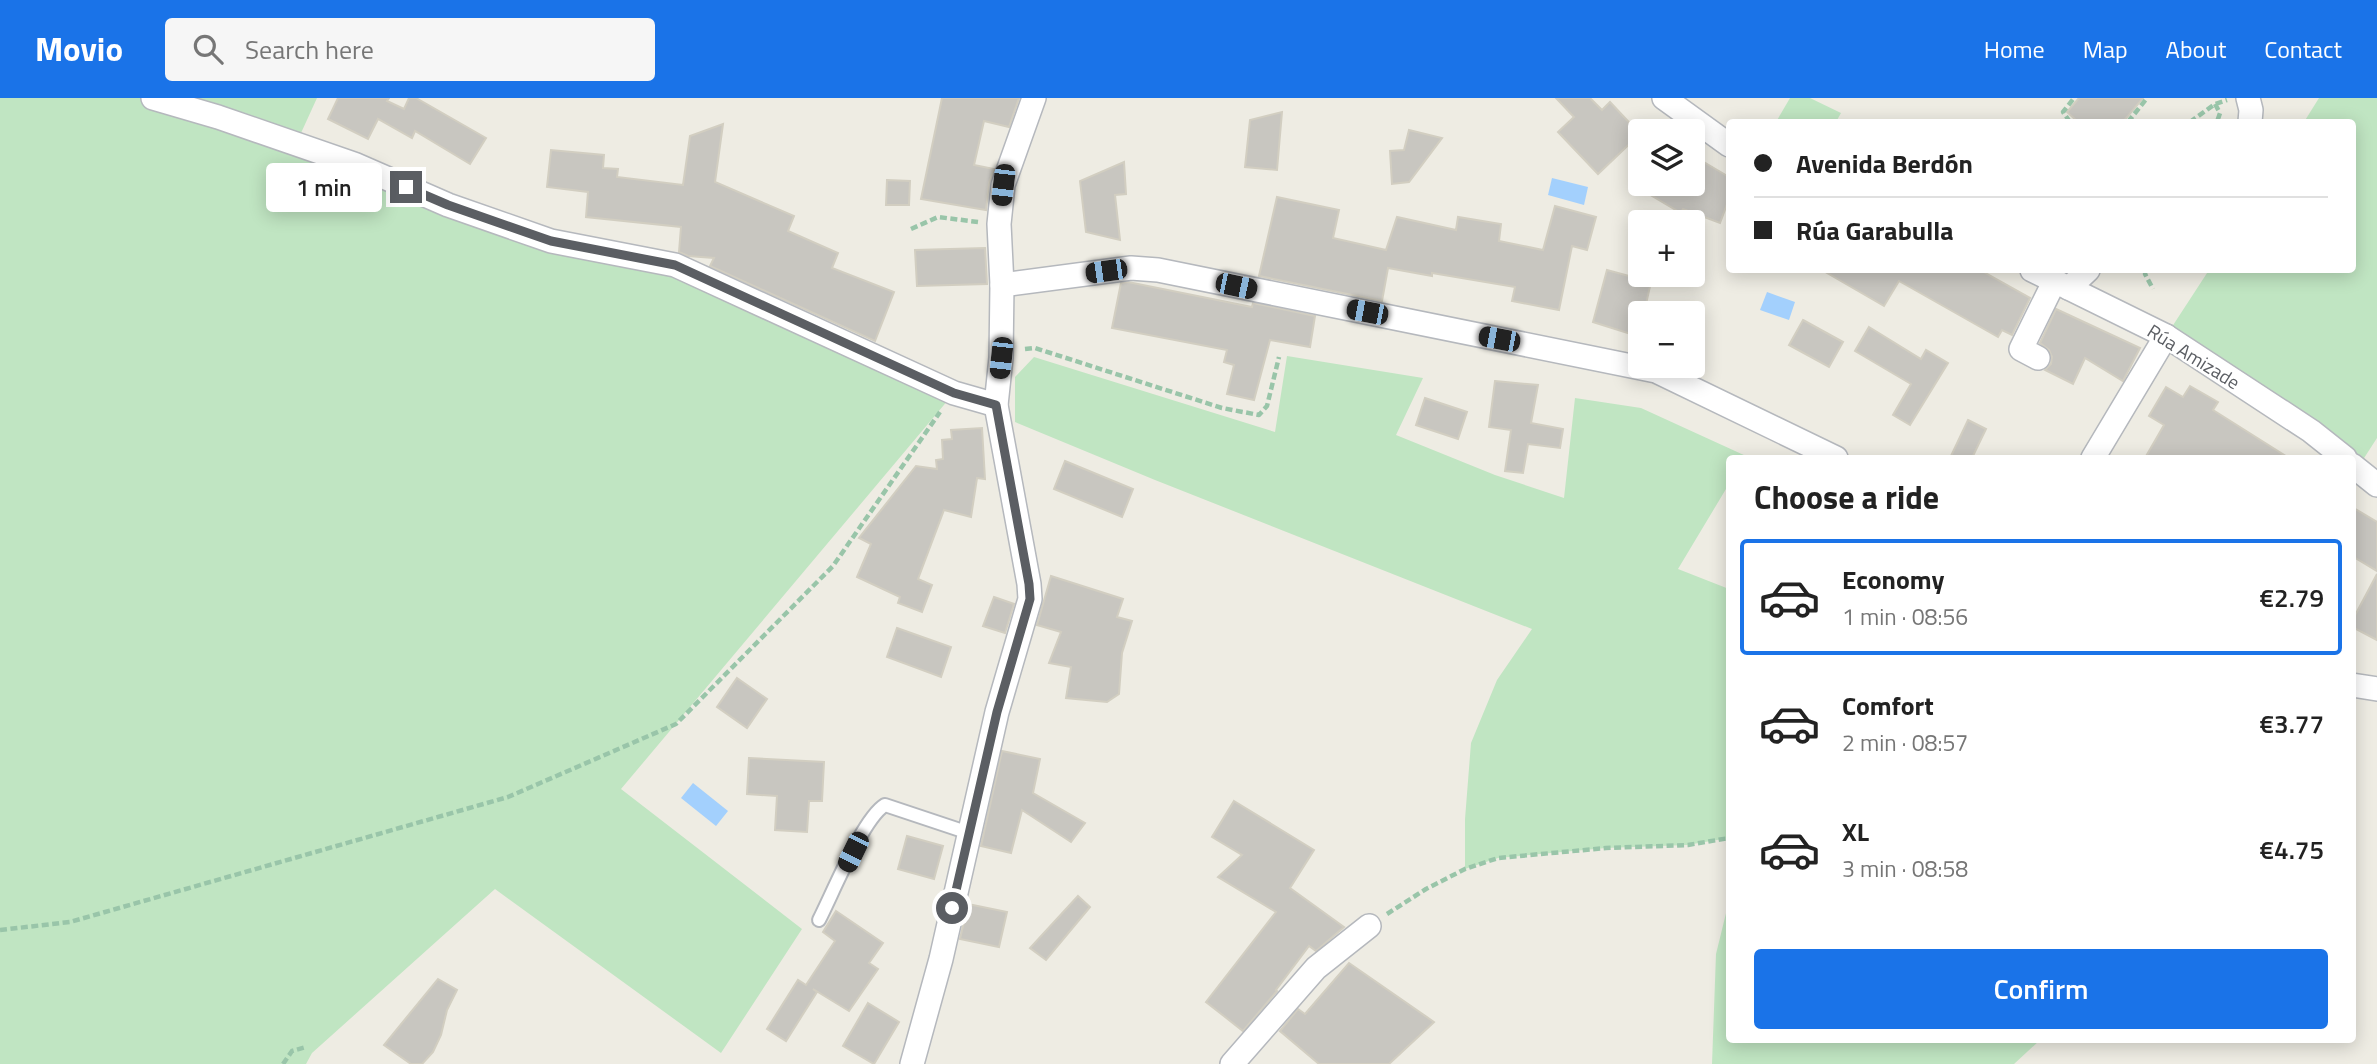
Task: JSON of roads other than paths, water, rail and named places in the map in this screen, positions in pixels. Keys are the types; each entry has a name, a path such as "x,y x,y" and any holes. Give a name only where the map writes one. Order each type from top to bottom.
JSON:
{"street":[{"path":"154,98 354,164 448,205 551,241 675,265 954,393 996,405"},
{"path":"912,1064 940,959 997,712 1030,599 996,405 1001,358 999,224 1003,185 1034,98"},
{"path":"1664,98 1726,143"},
{"path":"2248,98 2250,119"},
{"path":"1002,285 1132,268 1158,270 1656,371 1830,455"},
{"name":"Rúa Amizade","path":"2038,273 2166,336 2311,430 2341,455"},
{"path":"2038,358 2021,349 2062,284 2082,273"},
{"path":"2095,455 2166,336"},
{"path":"2356,468 2377,485"},
{"path":"2356,686 2377,689"},
{"path":"1232,1064 1316,968 1369,926"}],"lane":[{"path":"819,920 865,829 879,809 885,806 969,833"}],"water":[{"path":"1552,178 1588,187 1584,205 1548,195"},
{"path":"1767,292 1795,302 1789,320 1760,310"},
{"path":"693,783 728,811 716,826 681,798"}]}
